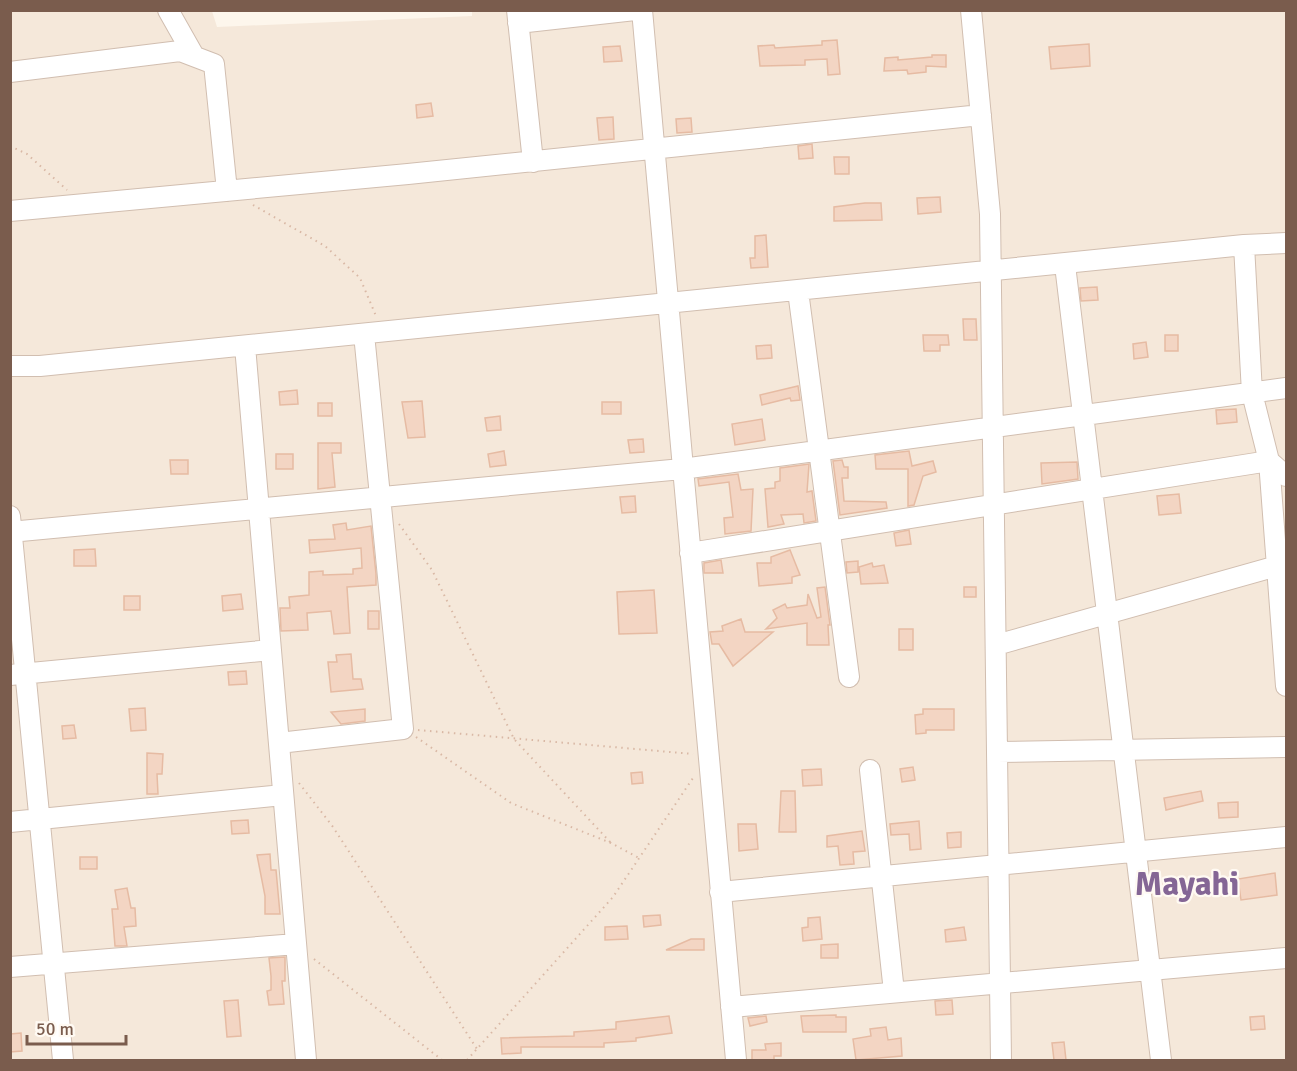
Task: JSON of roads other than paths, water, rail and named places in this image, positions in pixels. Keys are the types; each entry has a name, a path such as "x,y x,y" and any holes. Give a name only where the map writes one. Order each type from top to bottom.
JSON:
{"street":[{"path":"168,10 194,56"},
{"path":"533,162 518,16 635,10"},
{"path":"642,10 736,1060"},
{"path":"971,10 990,214 1001,1060"},
{"path":"10,72 180,51 214,64 227,191"},
{"path":"10,211 533,162 981,115"},
{"path":"10,366 40,366 1065,265 1244,245 1287,243"},
{"path":"1244,245 1252,393 1269,461 1287,686"},
{"path":"1065,265 1161,1060"},
{"path":"798,291 849,677"},
{"path":"279,751 403,729 380,497 374,333"},
{"path":"245,346 306,1060"},
{"path":"63,1060 40,819 18,675 11,527 259,509 682,469 1287,388"},
{"path":"690,553 1092,487 1269,461 1287,476"},
{"path":"996,645 1277,566"},
{"path":"18,675 271,650"},
{"path":"998,752 1287,747"},
{"path":"870,770 894,992"},
{"path":"10,822 283,795"},
{"path":"720,892 1287,837"},
{"path":"10,967 296,944"},
{"path":"731,1007 1287,958"}],"district":[{"name":"Mayahi","path":"1187,883"}]}
